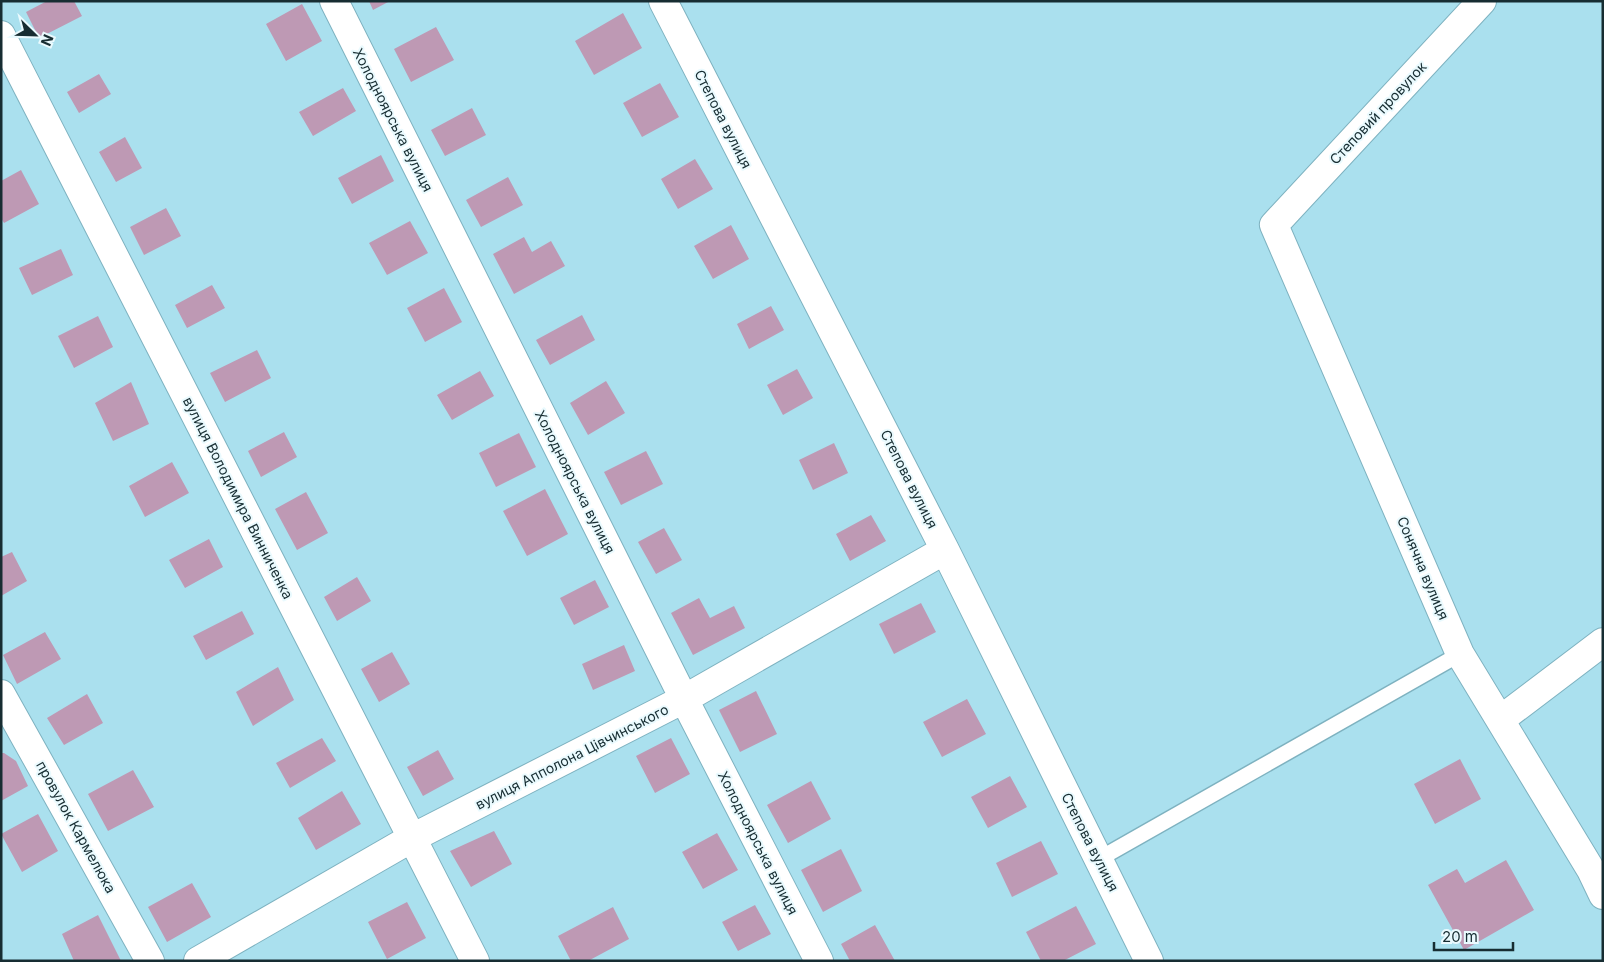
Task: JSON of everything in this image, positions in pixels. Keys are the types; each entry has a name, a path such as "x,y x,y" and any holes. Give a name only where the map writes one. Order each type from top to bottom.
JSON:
{"street":[{"name":"Холодноярська вулиця","path":"334,1 684,699 819,961"},
{"name":"Степова вулиця","path":"663,1 945,550 1149,961"},
{"name":"Степовий провулок","path":"1274,225 1482,1"},
{"name":"вулиця Володимира Винниченка","path":"1,35 475,961"},
{"name":"Сонячна вулиця","path":"1274,225 1460,654 1591,870 1603,895"},
{"name":"вулиця Апполона Цівчинського","path":"198,961 412,838 684,699 945,550"},
{"path":"1500,720 1603,642"},
{"name":"провулок Кармелюка","path":"1,694 150,961"}],"lane":[{"path":"1099,859 1460,654"}],"building":[{"path":"47,1 74,1 82,16 39,38 26,12"},
{"path":"369,1 390,1 373,10"},
{"path":"302,4 322,41 286,61 266,24"},
{"path":"623,13 642,48 594,75 575,41"},
{"path":"436,27 454,60 411,82 394,49"},
{"path":"99,74 111,94 79,113 67,92"},
{"path":"660,83 679,117 642,137 623,103"},
{"path":"343,88 356,111 313,136 299,112"},
{"path":"472,108 486,135 445,156 431,130"},
{"path":"125,137 142,168 116,182 99,152"},
{"path":"381,155 394,181 352,204 338,178"},
{"path":"695,159 713,189 678,209 661,179"},
{"path":"21,170 39,204 4,223 1,218 1,181"},
{"path":"508,177 523,205 481,227 466,200"},
{"path":"166,208 181,236 144,255 130,227"},
{"path":"410,221 428,253 387,275 369,243"},
{"path":"731,225 749,259 713,279 694,246"},
{"path":"524,237 532,252 551,241 565,266 514,294 493,254"},
{"path":"61,249 73,275 32,295 19,268"},
{"path":"212,285 225,308 187,328 175,305"},
{"path":"444,288 462,322 425,342 407,308"},
{"path":"771,306 784,330 749,349 737,324"},
{"path":"582,315 595,340 550,365 536,340"},
{"path":"98,316 113,347 74,368 58,336"},
{"path":"257,350 271,378 225,402 210,373"},
{"path":"797,369 813,398 783,415 767,385"},
{"path":"480,371 494,396 452,420 437,395"},
{"path":"606,381 625,413 588,435 570,403"},
{"path":"131,382 149,424 113,441 95,403"},
{"path":"284,432 297,457 261,477 248,451"},
{"path":"519,433 536,467 496,487 479,453"},
{"path":"834,443 848,473 813,490 799,460"},
{"path":"646,451 663,484 621,505 604,472"},
{"path":"172,462 189,493 145,517 129,486"},
{"path":"545,489 568,534 527,556 503,511"},
{"path":"306,492 328,533 297,550 275,509"},
{"path":"871,515 886,541 850,561 836,534"},
{"path":"664,528 682,560 656,574 638,542"},
{"path":"209,539 223,567 185,588 169,560"},
{"path":"12,552 27,581 1,596 1,557"},
{"path":"357,577 371,601 337,621 324,597"},
{"path":"595,580 609,607 574,625 560,598"},
{"path":"699,598 710,618 734,606 745,628 693,655 671,613"},
{"path":"921,603 936,632 894,654 879,624"},
{"path":"242,611 254,634 206,660 193,636"},
{"path":"45,632 61,659 17,684 3,655"},
{"path":"624,645 635,671 593,690 582,664"},
{"path":"392,652 410,684 379,702 361,669"},
{"path":"278,667 294,700 253,726 236,692"},
{"path":"756,691 777,734 740,752 719,710"},
{"path":"87,694 103,723 64,745 47,718"},
{"path":"967,699 986,734 942,757 923,722"},
{"path":"322,738 336,761 290,788 276,763"},
{"path":"671,738 690,774 655,793 636,756"},
{"path":"438,750 454,779 423,796 407,767"},
{"path":"1,753 16,761 28,786 1,801"},
{"path":"1460,759 1481,799 1435,824 1414,784"},
{"path":"133,770 154,807 108,831 88,794"},
{"path":"1010,776 1027,807 988,828 971,797"},
{"path":"811,781 831,819 788,843 767,805"},
{"path":"342,791 361,824 316,850 298,818"},
{"path":"38,814 58,851 22,872 1,834"},
{"path":"494,831 512,864 471,887 450,851"},
{"path":"717,833 738,870 703,889 682,852"},
{"path":"1041,841 1058,874 1012,897 996,863"},
{"path":"841,849 862,891 823,912 801,870"},
{"path":"1506,860 1534,910 1464,950 1428,885 1457,869 1465,883"},
{"path":"192,883 211,917 167,942 148,907"},
{"path":"407,902 426,938 387,959 368,922"},
{"path":"755,905 771,934 738,951 722,922"},
{"path":"1076,906 1096,944 1063,961 1041,961 1026,932"},
{"path":"613,907 629,939 588,961 571,961 558,936"},
{"path":"98,915 121,961 74,961 62,934"},
{"path":"875,925 895,961 850,961 841,944"}]}
